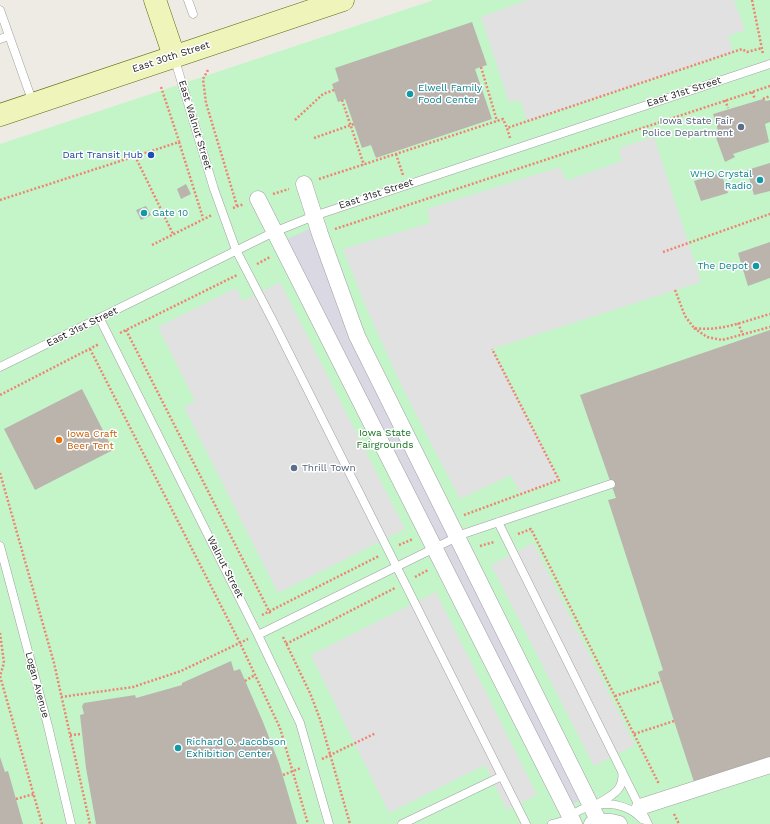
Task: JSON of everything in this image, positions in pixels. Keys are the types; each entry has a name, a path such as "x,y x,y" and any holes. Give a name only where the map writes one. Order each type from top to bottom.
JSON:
{"main road":[{"name":"East Walnut Street","path":"154,0 174,56"},
{"name":"East 30th Street","path":"0,115 174,56 313,5 343,0"}],"street":[{"path":"304,184 320,234 357,336 593,805 595,823 611,822 618,824"},
{"path":"258,199 435,548 569,821"},
{"path":"640,807 770,765"}],"lane":[{"path":"188,0 193,14"},
{"path":"0,10 33,103"},
{"path":"0,40 9,36"},
{"name":"East Walnut Street","path":"174,56 222,212 236,250 527,823"},
{"name":"East 31st Street","path":"0,367 100,319 236,250 274,232 314,216 768,65"},
{"name":"Walnut Street","path":"100,319 258,635 300,723 329,824"},
{"path":"258,635 457,537 611,484"},
{"path":"498,522 621,766 648,824"},
{"name":"Logan Avenue","path":"0,546 48,726 71,824"},
{"path":"552,824 569,821 593,805 614,795 620,788 623,778 621,766"},
{"path":"402,824 502,776"},
{"path":"593,805 610,804 625,808 638,815 648,824"}],"path":[{"path":"752,0 762,48 768,65"},
{"path":"507,128 742,49 747,52 762,48"},
{"path":"481,67 497,122"},
{"path":"208,70 203,79 206,103 236,206"},
{"path":"320,234 770,86"},
{"path":"161,87 203,218"},
{"path":"295,120 323,94 334,90"},
{"path":"752,92 754,99"},
{"path":"763,99 770,96"},
{"path":"342,100 352,124 364,164"},
{"path":"725,100 728,108"},
{"path":"152,245 203,218 236,206 503,119 520,168"},
{"path":"314,138 352,124"},
{"path":"0,200 179,142"},
{"path":"396,154 406,185"},
{"path":"135,156 173,234"},
{"path":"663,252 770,214"},
{"path":"0,395 246,270 283,249"},
{"path":"675,290 685,316 694,328 707,337 722,340 770,327"},
{"path":"694,328 708,330 770,314"},
{"path":"738,323 743,335"},
{"path":"126,330 277,625 310,693 331,756 350,824"},
{"path":"90,349 240,643 280,728 308,824"},
{"path":"0,473 54,663 60,697 90,824"},
{"path":"0,634 4,663 0,676 42,824"},
{"path":"60,697 134,687 181,671 258,635"},
{"path":"245,681 255,675"},
{"path":"614,696 661,681"},
{"path":"634,734 674,721"},
{"path":"283,775 331,756 376,733"},
{"path":"70,736 82,734"},
{"path":"16,799 34,794"}],"green space":[{"name":"Iowa State Fairgrounds","path":"434,0 770,0 770,824 0,824 0,144"}],"shaded area":[{"path":"527,0 734,0 745,30 728,36 733,52 527,121 520,100 509,102 481,17"},
{"path":"654,137 701,282 492,349 559,480 521,494 511,475 460,499 404,391 366,307 343,249 430,223 427,209 560,167 566,181 622,161 619,148"},
{"path":"323,223 364,332 455,518 594,793 558,811 274,245"},
{"name":"Thrill Town","path":"280,282 405,529 278,593 184,407 195,401 158,327 236,288 243,301"},
{"path":"533,543 635,745 594,766 491,565"},
{"path":"436,592 537,795 507,810 485,765 389,813 311,655"}],"building":[{"name":"Elwell Family Food Center","path":"472,22 487,65 475,69 492,119 376,158 371,145 362,148 345,99 338,102 332,84 339,81 335,68"},
{"name":"Iowa State Fair Police Department","path":"763,99 766,101 770,100 770,122 765,124 769,142 733,154 735,157 725,162 714,132 718,130 713,114"},
{"name":"WHO Crystal Radio","path":"770,163 770,191 754,195 747,170"},
{"path":"721,173 728,193 701,201 694,181"},
{"name":"Gate 10","path":"186,184 191,194 181,199 177,189"},
{"name":"Gate 10","path":"146,206 151,215 141,220 136,210"},
{"name":"The Depot","path":"770,242 770,278 748,286 738,253"},
{"path":"770,330 770,760 695,785 658,672 663,670 608,500 616,498 580,395"},
{"name":"Iowa Craft Beer Tent","path":"82,389 113,450 35,490 4,429"},
{"name":"Richard O. Jacobson Exhibition Center","path":"231,661 234,671 240,669 263,722 279,763 297,824 96,824 86,768 80,715 84,714 82,706 84,703 135,695 136,698 182,685 182,683"},
{"path":"0,757 5,772 8,771 23,824 0,824"}],"place":[{"name":"Elwell Family Food Center","path":"410,94"},
{"name":"Iowa State Fair Police Department","path":"741,127"},
{"name":"Dart Transit Hub","path":"151,155"},
{"name":"WHO Crystal Radio","path":"760,180"},
{"name":"Gate 10","path":"144,213"},
{"name":"The Depot","path":"756,266"},
{"name":"Iowa Craft Beer Tent","path":"59,440"},
{"name":"Thrill Town","path":"294,468"},
{"name":"Richard O. Jacobson Exhibition Center","path":"178,748"}]}
